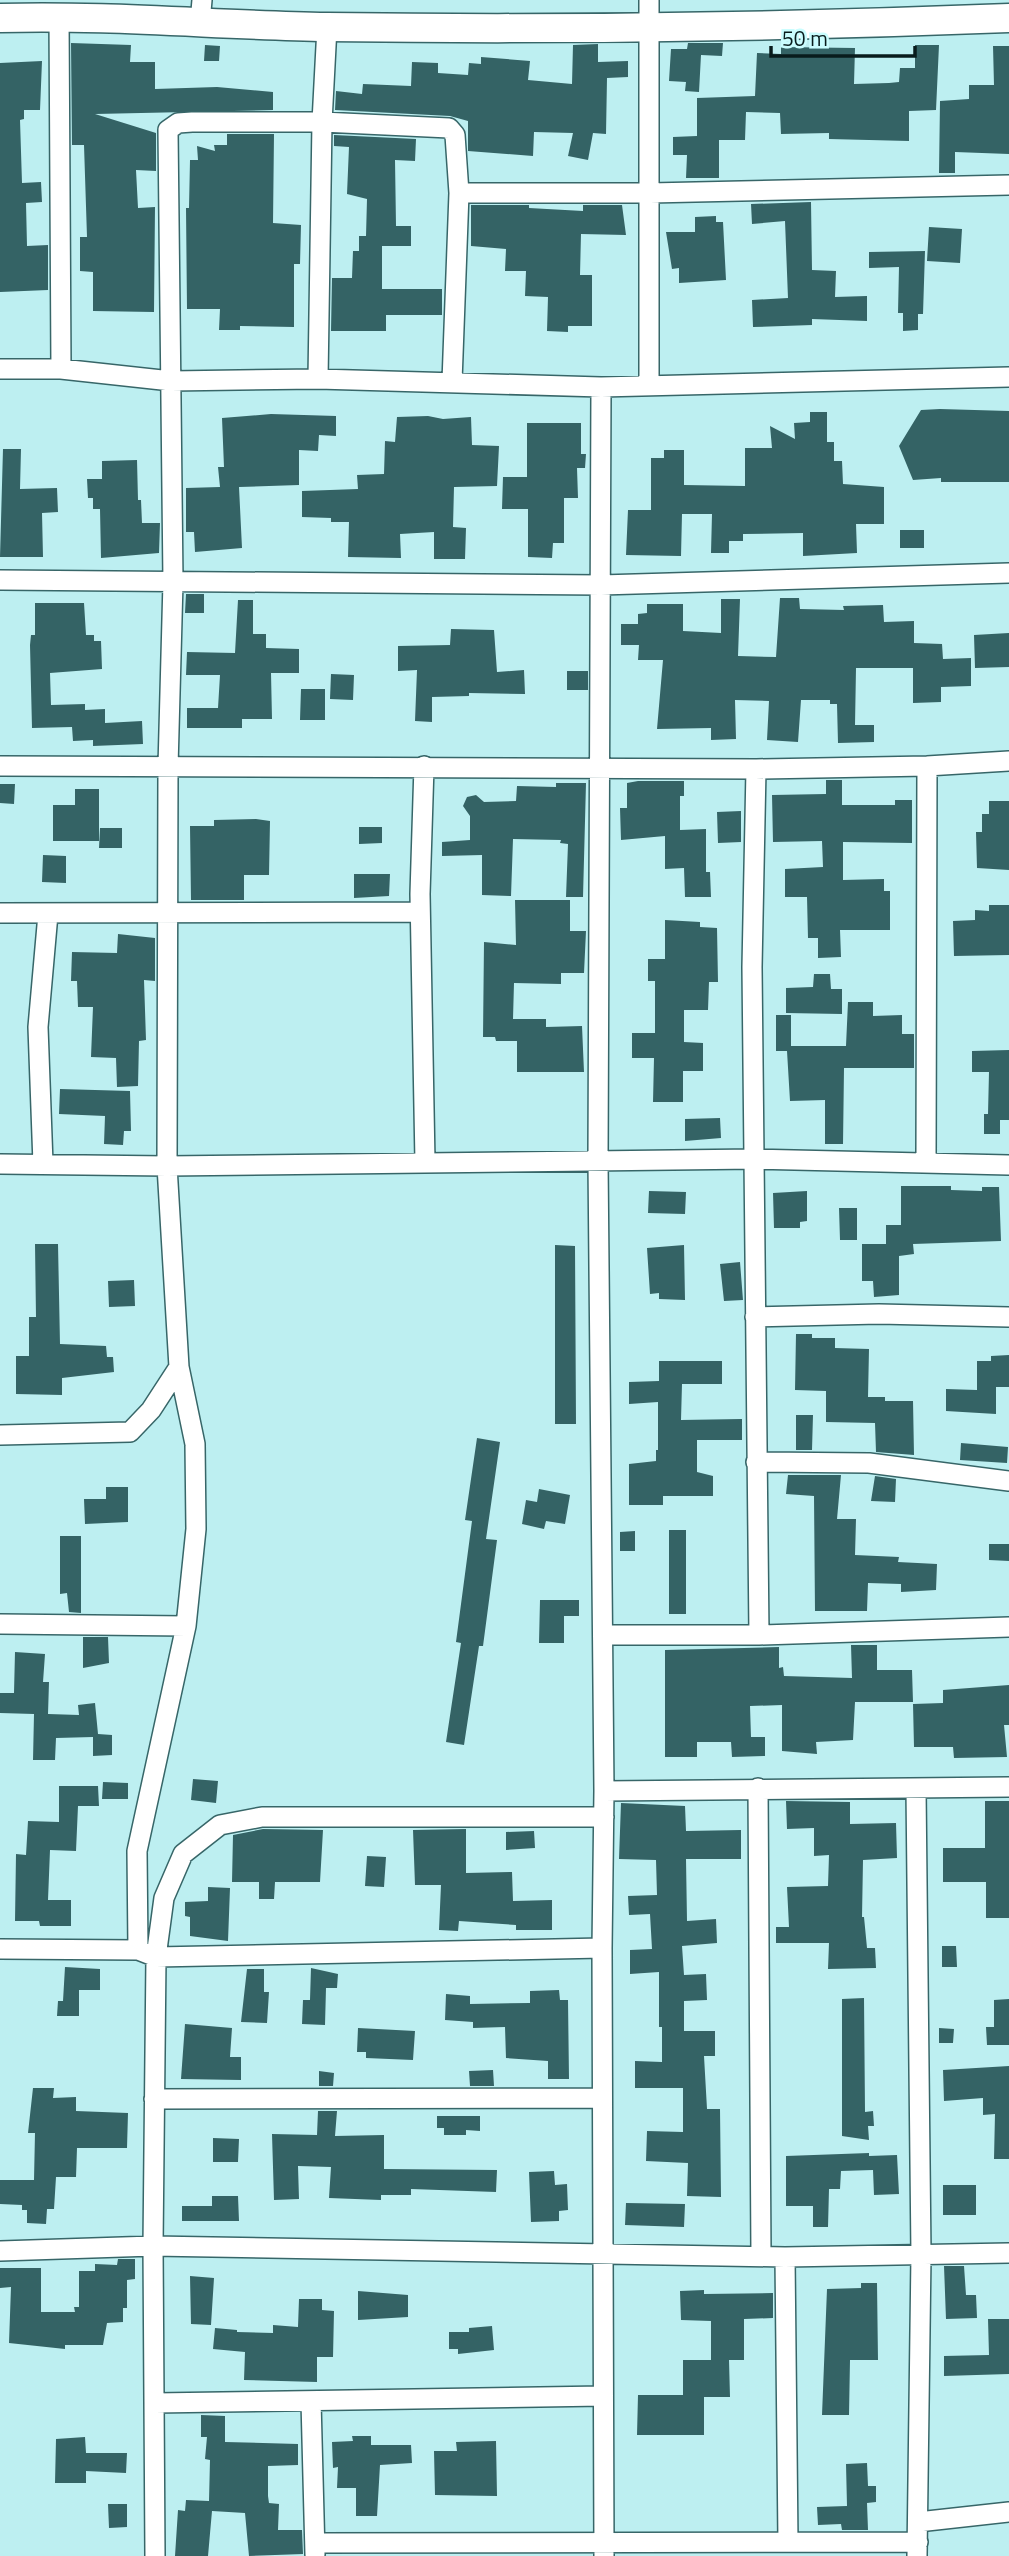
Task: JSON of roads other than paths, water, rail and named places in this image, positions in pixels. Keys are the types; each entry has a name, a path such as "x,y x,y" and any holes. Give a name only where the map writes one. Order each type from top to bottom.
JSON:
{"street":[{"path":"0,18 201,11 327,27 649,13 992,12"},
{"path":"649,13 649,384"},
{"path":"59,16 61,369"},
{"path":"318,379 322,122 327,27"},
{"path":"155,2556 155,2099 147,1954 137,1850 186,1626 197,1529 195,1444 179,1367 167,1166 168,767 173,582 168,130 178,123 322,122 449,128 455,135 458,193 453,382"},
{"path":"458,193 650,193 1009,185"},
{"path":"0,369 61,369 170,380 318,379 601,387 1009,377"},
{"path":"601,387 598,1161 604,1791 604,2549"},
{"path":"0,580 601,585 1009,573"},
{"path":"0,766 757,769 927,766 1009,761"},
{"path":"424,766 420,912 425,1162"},
{"path":"926,1163 927,766"},
{"path":"757,769 752,967 759,1635"},
{"path":"0,913 420,912"},
{"path":"43,1164 38,1027 48,914"},
{"path":"0,1164 167,1166 755,1159 1009,1165"},
{"path":"755,1317 879,1314 1009,1317"},
{"path":"0,1436 130,1432 151,1410 179,1367"},
{"path":"756,1462 869,1463 1009,1481"},
{"path":"0,1624 186,1626"},
{"path":"603,1635 759,1635 1009,1627"},
{"path":"604,1791 1009,1787"},
{"path":"758,1788 761,2256"},
{"path":"916,1789 921,2255 918,2540"},
{"path":"147,1954 164,1898 183,1854 219,1825 262,1817 604,1817"},
{"path":"0,1949 147,1954 602,1948"},
{"path":"155,2099 602,2098"},
{"path":"0,2251 153,2246 785,2257 1009,2253"},
{"path":"785,2257 788,2542"},
{"path":"155,2403 603,2396"},
{"path":"311,2402 315,2549 604,2549 918,2540 1009,2512"}]}
